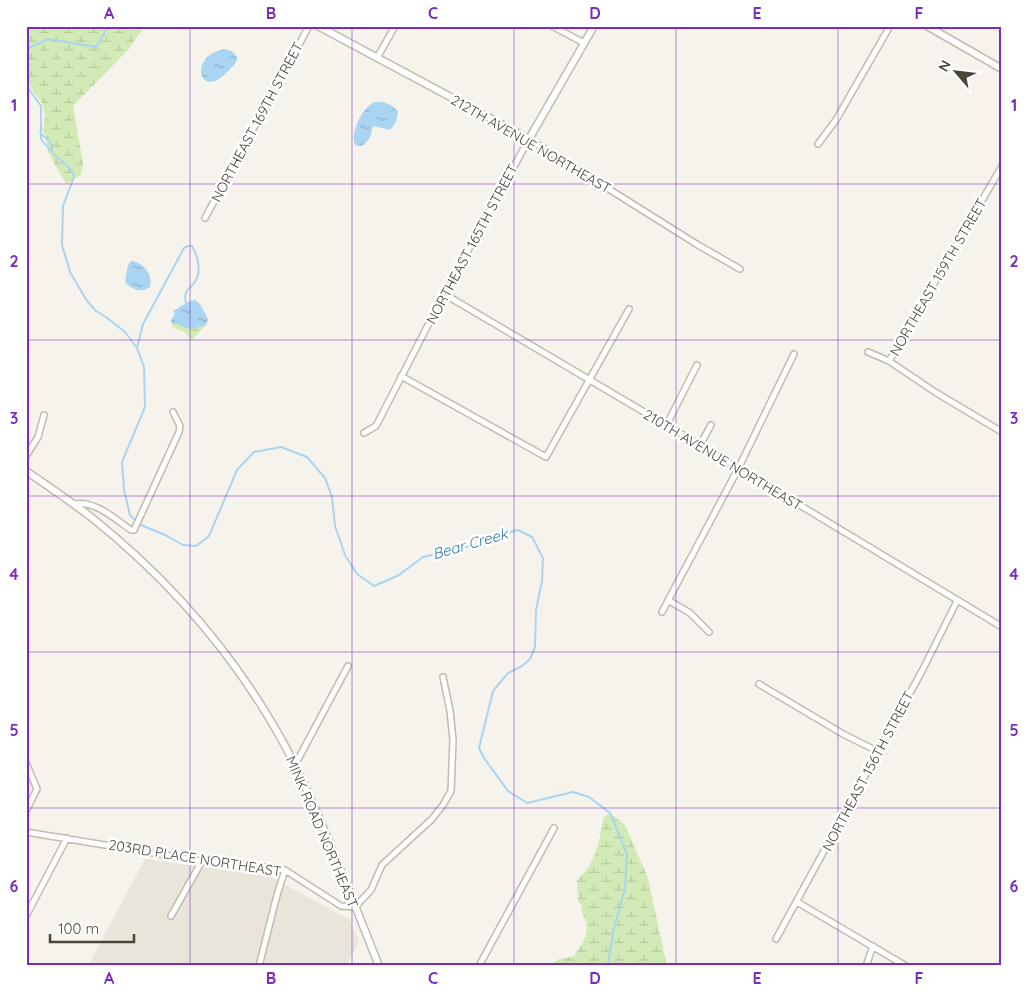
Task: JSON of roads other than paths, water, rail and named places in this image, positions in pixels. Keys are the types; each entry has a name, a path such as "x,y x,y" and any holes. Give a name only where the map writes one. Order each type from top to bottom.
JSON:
{"street":[{"name":"NORTHEAST 169TH STREET","path":"205,218 309,26"},
{"name":"212TH AVENUE NORTHEAST","path":"318,26 529,139 698,245 740,269"},
{"path":"377,58 395,26"},
{"path":"552,26 584,43"},
{"name":"NORTHEAST 165TH STREET","path":"364,433 376,426 444,294 529,139 594,26"},
{"path":"818,144 836,120 890,26"},
{"path":"926,26 1002,69"},
{"name":"NORTHEAST 159TH STREET","path":"889,361 1002,166"},
{"name":"210TH AVENUE NORTHEAST","path":"444,294 700,445 1002,628"},
{"path":"401,376 546,457 628,309"},
{"path":"868,352 889,361 935,392 1002,432"},
{"path":"662,612 738,469 794,354"},
{"path":"666,426 697,364"},
{"path":"74,504 82,502 90,504 104,511 131,530 135,528 179,432 180,426 173,412"},
{"path":"26,456 38,438 44,415"},
{"path":"700,445 711,424"},
{"name":"MINK ROAD NORTHEAST","path":"26,471 74,504 122,543 153,572 206,629 243,678 269,718 295,765 379,966"},
{"path":"668,600 690,613 709,632"},
{"name":"NORTHEAST 156TH STREET","path":"776,939 922,671 957,602"},
{"path":"295,765 348,666"},
{"path":"355,907 371,890 382,865 432,819 451,791 453,740 450,711 443,677"},
{"path":"759,684 844,734 877,751"},
{"path":"26,763 37,789 26,811"},
{"path":"479,966 554,828"},
{"name":"203RD PLACE NORTHEAST","path":"26,832 202,861 237,863 286,870 341,906 355,907"},
{"path":"26,916 67,838"},
{"path":"171,916 202,861"},
{"path":"259,966 277,895 286,870"},
{"path":"797,902 906,966"},
{"path":"866,966 873,946"}],"water":[{"path":"226,49 233,52 237,57 235,64 217,80 209,82 204,79 201,73 206,59 214,53"},
{"path":"374,102 384,103 393,107 398,112 396,122 390,130 374,126 368,140 362,146 357,146 354,143 356,126 362,114"},
{"path":"131,261 146,269 151,282 150,287 137,290 125,282 128,265"},
{"path":"195,300 200,304 208,319 206,325 192,328 172,324 171,320 175,314 173,311"}],"waterway":[{"path":"26,49 48,39 96,47 109,26"},
{"name":"Bear Creek","path":"26,85 41,106 41,139 69,167 74,177 63,206 62,245 70,272 87,301 96,311 125,332 137,348 144,367 145,407 122,462 124,490 130,515 141,525 183,545 196,546 209,536 237,470 254,452 281,447 307,457 325,478 332,497 335,526 345,555 357,574 374,586 399,575 423,557 475,545 518,530 532,537 543,558 542,581 536,610 535,647 530,659 522,666 508,673 493,691 479,748 508,791 527,803 573,792 589,797 610,813 627,854 625,889 613,932 608,966"},
{"path":"40,133 50,142 52,150"},
{"path":"137,348 143,324 184,248 192,246 197,257 199,270 195,282 185,294 186,303"}]}
